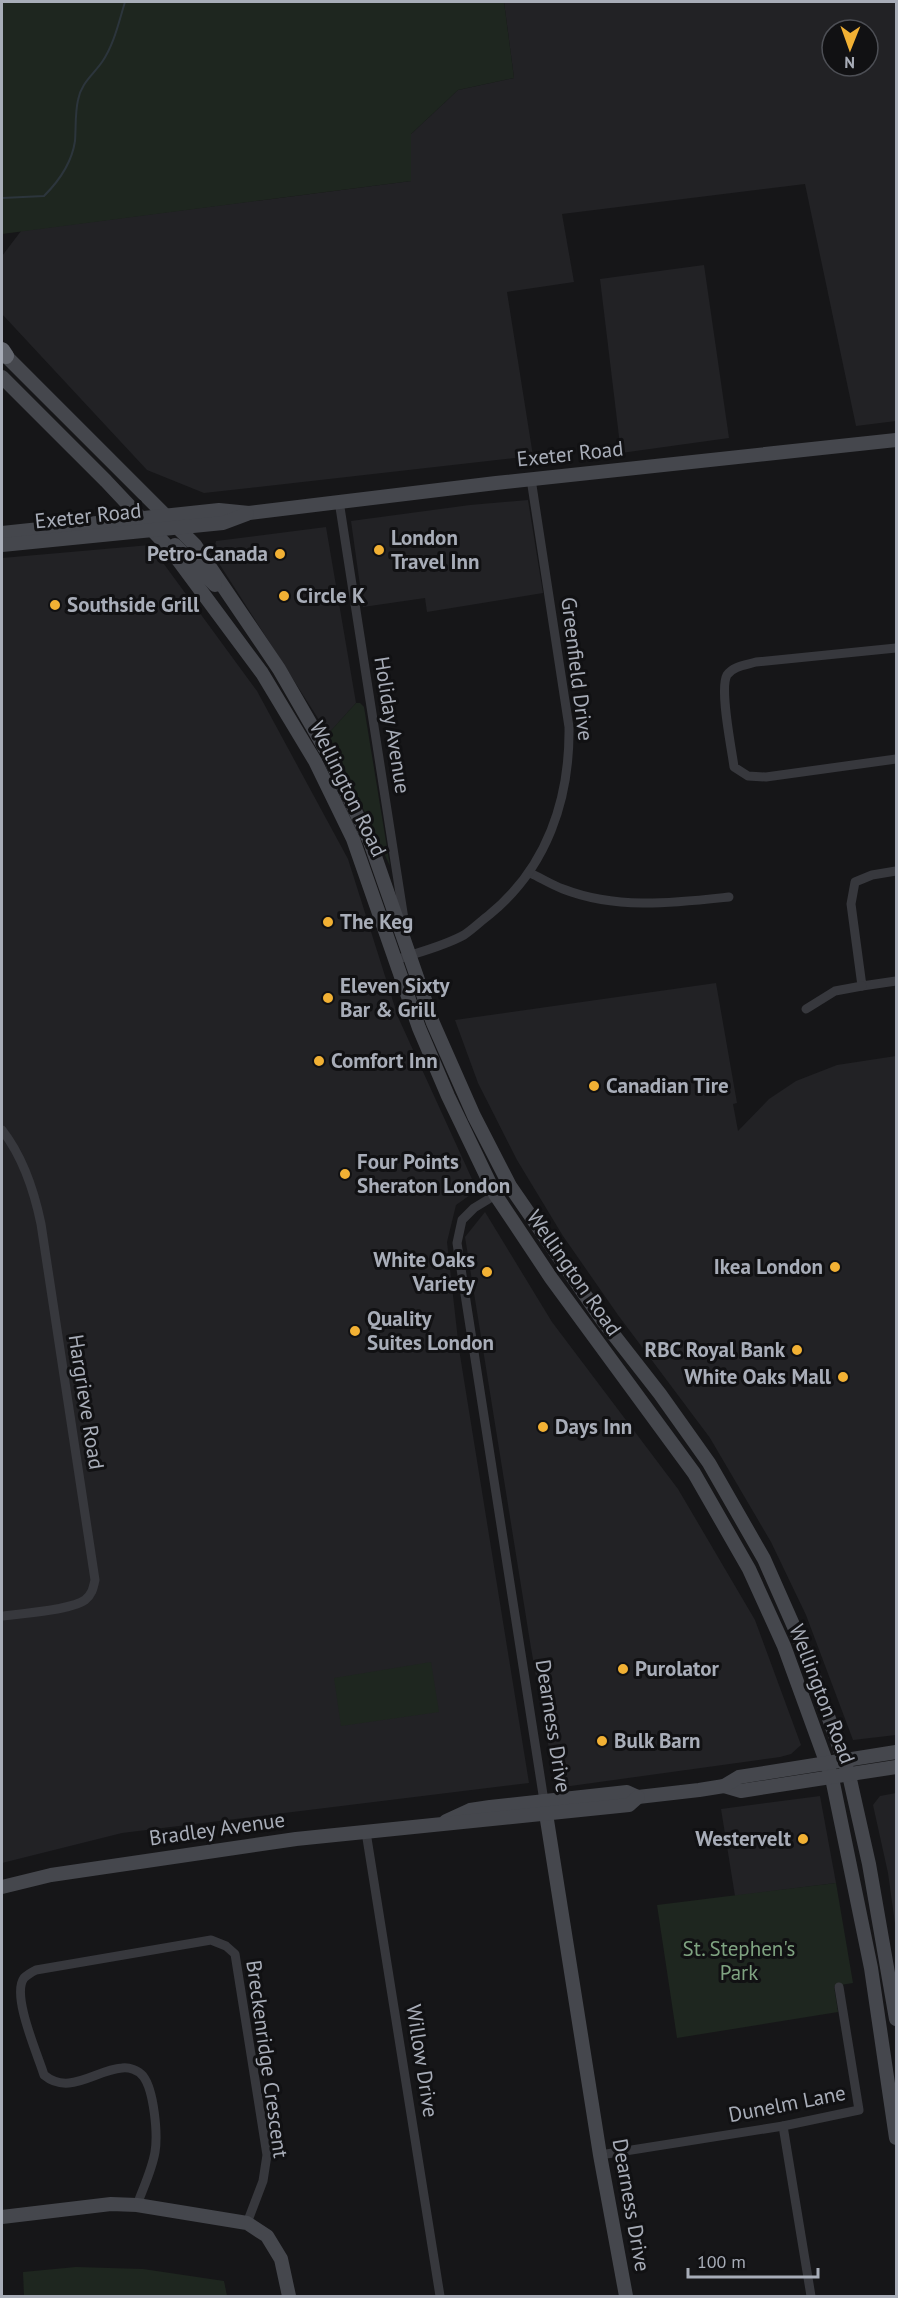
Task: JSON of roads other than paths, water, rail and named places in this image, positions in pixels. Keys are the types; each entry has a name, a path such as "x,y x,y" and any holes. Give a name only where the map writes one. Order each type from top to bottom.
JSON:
{"main road":[{"name":"Wellington Road","path":"3,352 195,544 279,669 328,754 370,842 433,1023 460,1087 510,1186 589,1301 660,1394 713,1470 764,1558 806,1654 849,1775 869,1864 897,2019"},
{"name":"Wellington Road","path":"2,377 141,518 156,530 262,673 315,761 353,839 419,1028 495,1194 528,1247 698,1480 749,1569 784,1646 832,1778 872,1968 897,2138"},
{"name":"Exeter Road","path":"2,532 219,510 249,513 531,479 897,441"},
{"name":"Exeter Road","path":"2,545 223,523 249,513"},
{"path":"156,530 245,617"},
{"path":"698,1480 713,1470"},
{"name":"Bradley Avenue","path":"2,1887 51,1875 122,1864 296,1839 441,1823 470,1810 545,1808 627,1792 638,1797 724,1786 739,1777 897,1752"},
{"name":"Bradley Avenue","path":"724,1786 741,1791 897,1767"},
{"name":"Dearness Drive","path":"545,1808 600,2155 626,2296"},
{"path":"2,2217 111,2204 137,2205 247,2223 267,2236 281,2259 290,2296"}],"street":[{"name":"Greenfield Drive","path":"395,960 435,949 466,934 505,902 530,873 553,830 565,787 569,758 569,727 531,479"},
{"name":"Holiday Avenue","path":"339,501 409,955"},
{"path":"897,648 756,662 735,668 727,675 724,685 734,767 748,776 766,777 897,759"},
{"path":"862,986 851,904 855,882 872,875 897,871"},
{"path":"530,873 563,889 595,899 625,903 659,904 729,897"},
{"path":"806,1009 835,991 897,981"},
{"name":"Hargrieve Road","path":"2,1130 25,1169 41,1224 95,1580 93,1592 83,1601 52,1609 2,1616"},
{"name":"Dearness Drive","path":"510,1186 474,1208 462,1220 457,1243 545,1808"},
{"name":"Willow Drive","path":"366,1832 440,2296"},
{"name":"Breckenridge Crescent","path":"137,2205 155,2152 150,2094 142,2076 133,2068 121,2068 64,2085 51,2081 44,2075 21,2005 20,1992 23,1979 36,1970 211,1940 226,1946 235,1954 267,2155 263,2181 247,2223"},
{"name":"Dunelm Lane","path":"600,2155 783,2126 859,2110 839,1987"},
{"path":"783,2126 811,2296"}],"waterway":[{"path":"2,198 44,196 64,171 75,141 76,110 80,94 110,48 125,2"}],"place":[{"name":"London Travel Inn","path":"379,550"},
{"name":"Petro-Canada","path":"280,554"},
{"name":"Circle K","path":"284,596"},
{"name":"Southside Grill","path":"55,605"},
{"name":"The Keg","path":"328,922"},
{"name":"Eleven Sixty Bar & Grill","path":"328,998"},
{"name":"Comfort Inn","path":"319,1061"},
{"name":"Canadian Tire","path":"594,1086"},
{"name":"Four Points Sheraton London","path":"345,1174"},
{"name":"Ikea London","path":"835,1267"},
{"name":"White Oaks Variety","path":"487,1272"},
{"name":"Quality Suites London","path":"355,1331"},
{"name":"RBC Royal Bank","path":"797,1350"},
{"name":"White Oaks Mall","path":"843,1377"},
{"name":"Days Inn","path":"543,1427"},
{"name":"Purolator","path":"623,1669"},
{"name":"Bulk Barn","path":"602,1741"},
{"name":"Westervelt","path":"803,1839"}],"park label":[{"name":"St. Stephen's Park","path":"739,1961"}]}
